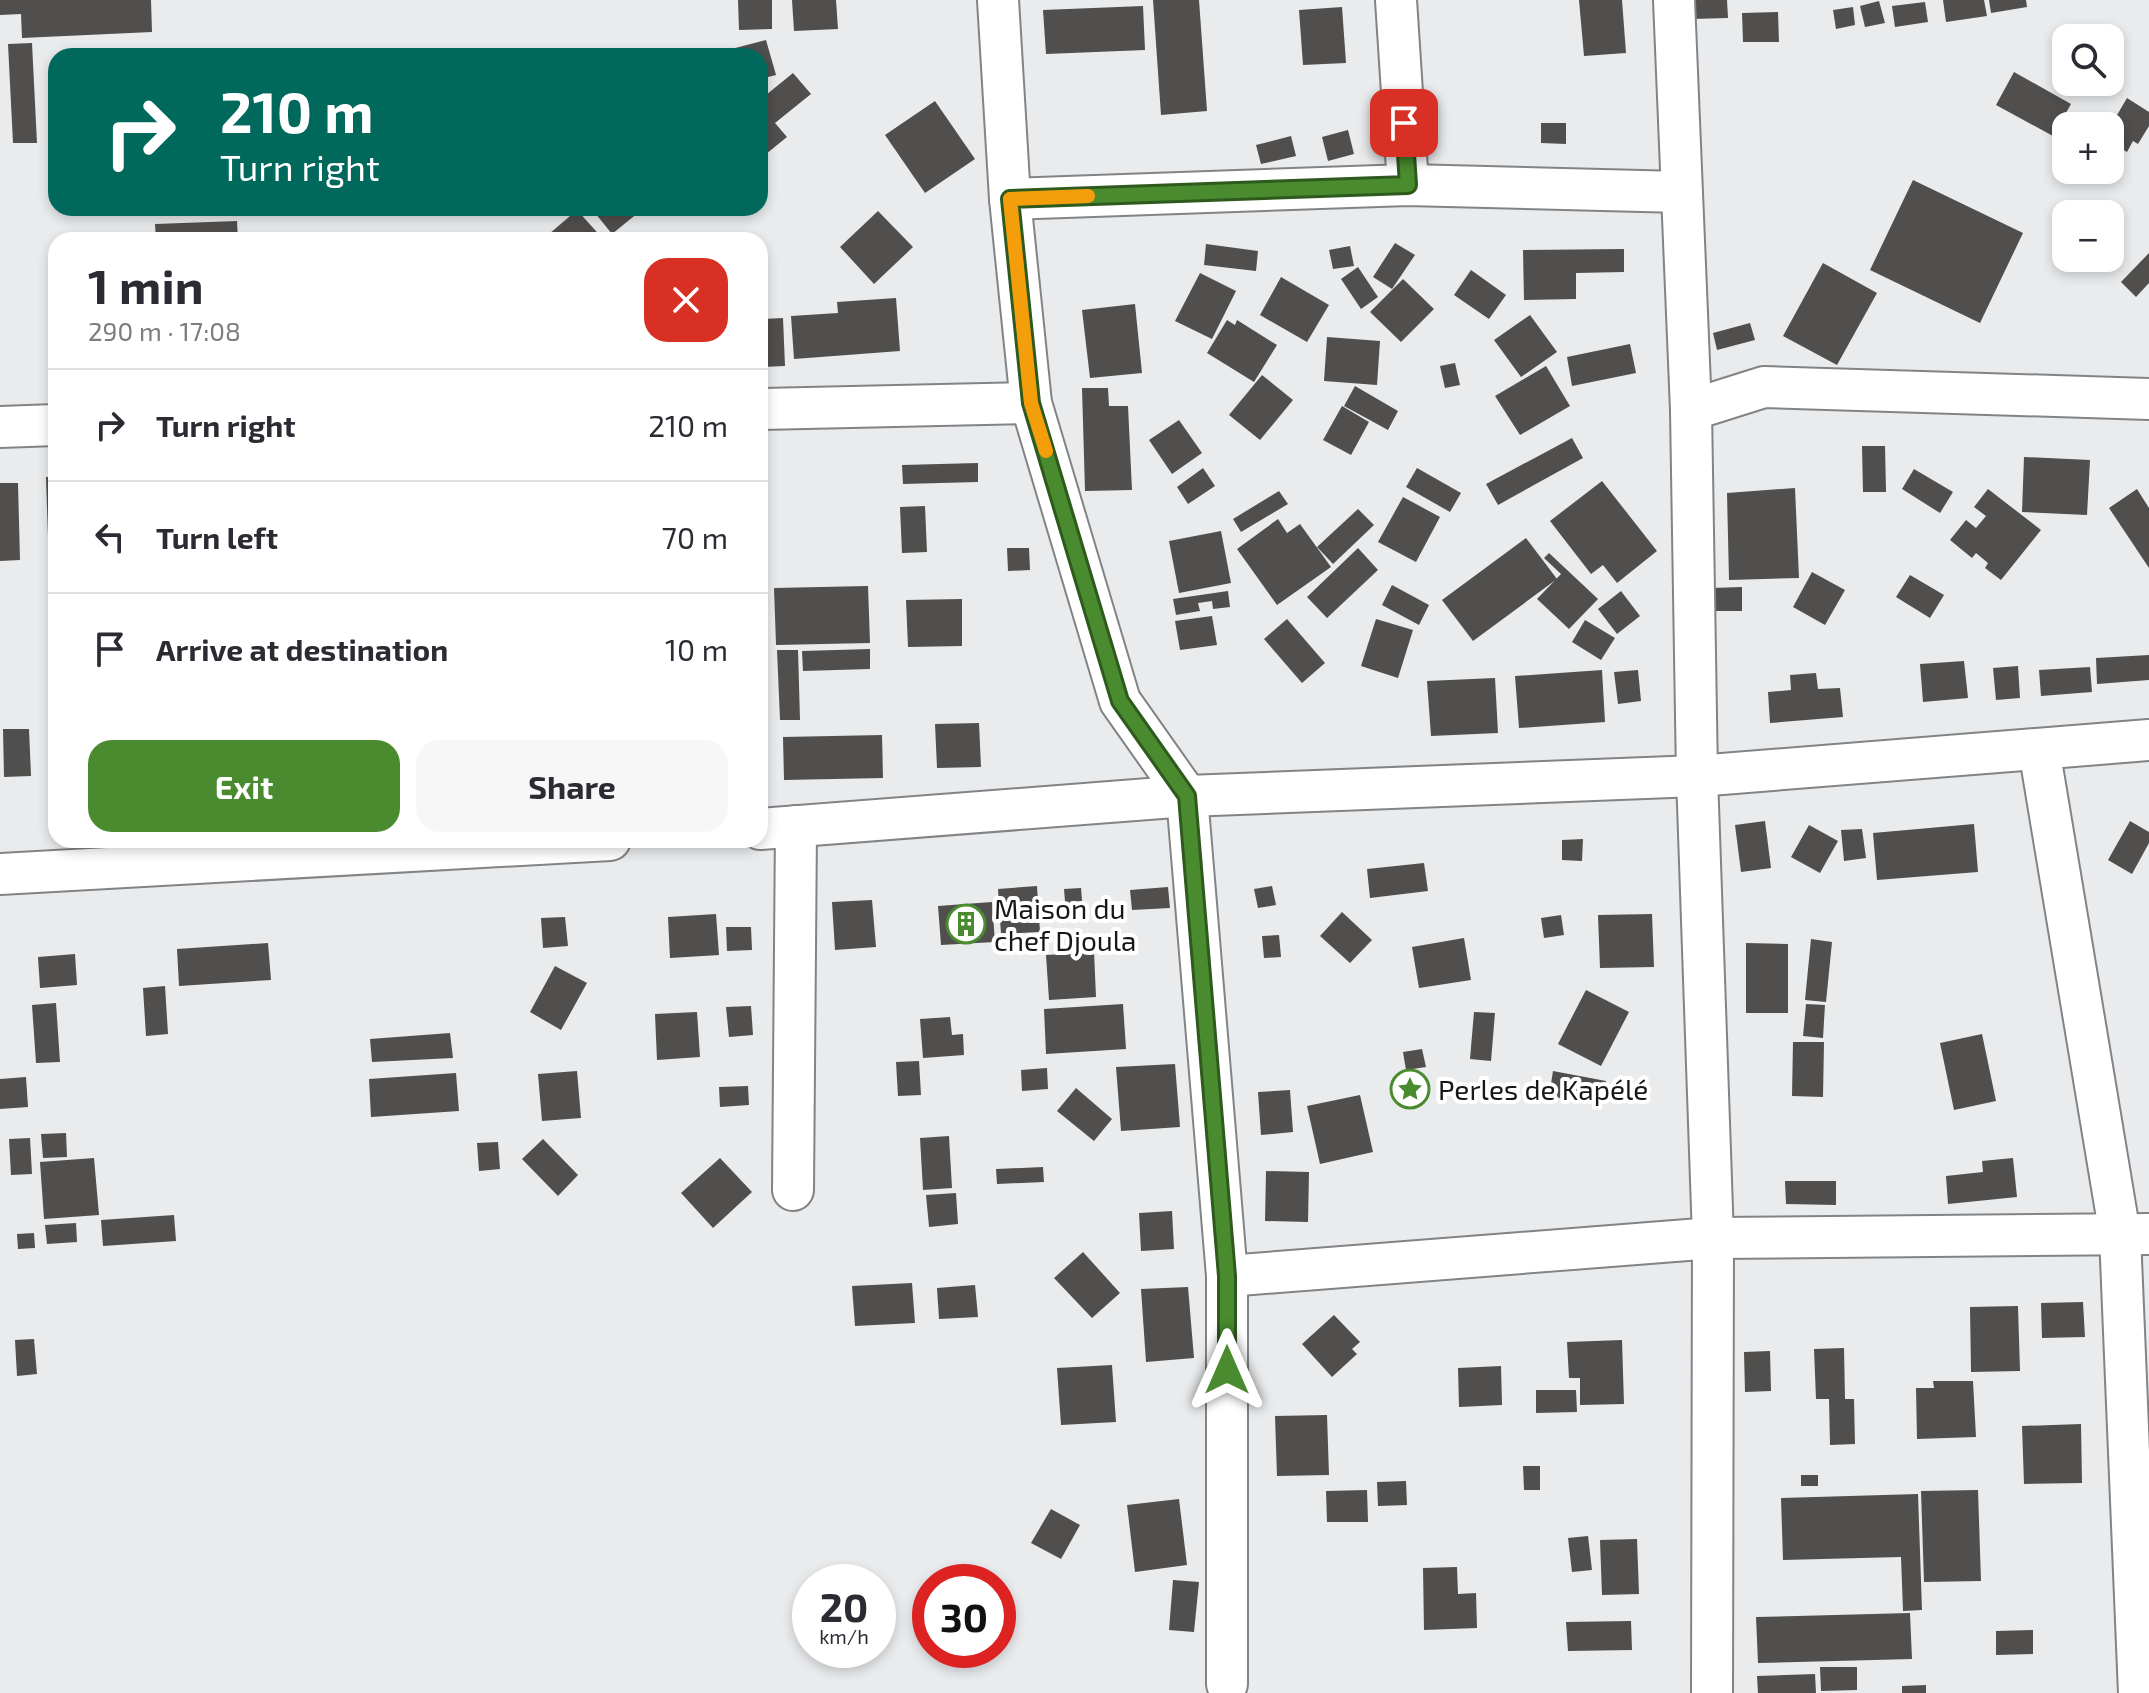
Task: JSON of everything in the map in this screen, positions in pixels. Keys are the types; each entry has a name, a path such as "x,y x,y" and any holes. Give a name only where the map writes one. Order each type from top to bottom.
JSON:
{"street":[{"path":"998,0 1010,199 1031,403 1120,701 1187,796 1227,1276 1227,1684"},
{"path":"1396,0 1408,185"},
{"path":"1674,0 1691,410 1697,776 1713,1238 1712,1693"},
{"path":"1010,199 1408,185 1681,192"},
{"path":"1691,410 1764,387 2149,399"},
{"path":"768,409 1031,403"},
{"path":"0,427 48,425"},
{"path":"793,1190 778,827 1187,796 1697,776 2149,740"},
{"path":"2039,749 2134,1235 2139,1693"},
{"path":"0,874 466,848"},
{"path":"1227,1276 1713,1238 2134,1235"}],"building":[{"path":"0,0 151,0 152,32 22,38 21,14 0,15"},
{"path":"738,0 772,0 772,29 739,30"},
{"path":"792,0 836,0 838,29 794,31"},
{"path":"1153,0 1199,0 1207,111 1161,115"},
{"path":"1579,0 1622,0 1626,53 1584,56"},
{"path":"1692,0 1727,0 1728,18 1692,19"},
{"path":"1943,0 1984,0 1987,16 1946,22"},
{"path":"1989,0 2026,0 2027,7 1991,13"},
{"path":"1879,1 1885,23 1865,27 1860,6"},
{"path":"1925,2 1928,22 1895,27 1892,6"},
{"path":"1143,6 1145,50 1046,54 1043,10"},
{"path":"1342,7 1346,63 1303,65 1299,10"},
{"path":"1853,7 1855,25 1836,29 1833,10"},
{"path":"1778,12 1779,42 1743,42 1742,13"},
{"path":"766,40 776,75 768,77 768,48 735,48"},
{"path":"32,43 37,143 13,143 8,44"},
{"path":"2014,72 2071,104 2066,112 2052,112 2052,135 1996,105"},
{"path":"793,73 811,94 775,123 787,137 768,152 768,93"},
{"path":"2127,98 2149,112 2149,126 2138,144 2133,141 2127,152 2124,150 2124,112 2119,112"},
{"path":"935,101 975,159 925,193 885,135"},
{"path":"1541,123 1566,123 1566,144 1541,143"},
{"path":"1348,130 1354,154 1328,161 1322,137"},
{"path":"1291,136 1296,156 1261,164 1256,145"},
{"path":"1913,180 2023,233 1980,323 1870,270"},
{"path":"878,211 913,247 874,284 840,247"},
{"path":"570,216 582,216 597,232 551,232"},
{"path":"597,216 634,216 614,232 610,232"},
{"path":"237,221 238,232 156,232 155,224"},
{"path":"1395,243 1415,255 1392,289 1373,277"},
{"path":"1206,244 1258,251 1256,271 1204,265"},
{"path":"1350,246 1354,266 1333,269 1329,250"},
{"path":"1624,249 1624,272 1576,273 1576,299 1524,300 1523,250"},
{"path":"2149,253 2149,283 2136,297 2121,282"},
{"path":"1823,263 1877,293 1837,365 1783,336"},
{"path":"1358,267 1378,297 1361,309 1341,279"},
{"path":"1471,270 1506,295 1489,319 1454,295"},
{"path":"1200,273 1236,291 1212,339 1175,321"},
{"path":"1281,277 1329,305 1307,342 1260,315"},
{"path":"1403,279 1434,309 1401,342 1370,312"},
{"path":"896,298 900,351 794,359 791,316 838,313 837,302"},
{"path":"1135,304 1142,373 1090,378 1082,310"},
{"path":"1530,315 1557,352 1521,377 1494,340"},
{"path":"783,318 785,366 768,367 768,319"},
{"path":"1227,320 1235,325 1237,320 1277,345 1254,382 1207,353"},
{"path":"1750,323 1755,340 1717,350 1713,333"},
{"path":"1327,337 1380,341 1377,385 1324,381"},
{"path":"1630,344 1636,373 1572,386 1567,357"},
{"path":"1455,363 1460,385 1445,388 1440,366"},
{"path":"1546,366 1570,406 1520,435 1495,396"},
{"path":"1262,375 1293,400 1260,440 1229,415"},
{"path":"1355,386 1398,411 1388,430 1344,406"},
{"path":"1082,388 1108,388 1109,406 1128,406 1132,490 1085,491"},
{"path":"1342,406 1369,422 1351,455 1323,440"},
{"path":"1179,420 1202,453 1172,474 1149,440"},
{"path":"1572,438 1583,458 1498,505 1486,484"},
{"path":"1862,446 1885,446 1886,492 1863,492"},
{"path":"2024,457 2090,460 2087,515 2022,512"},
{"path":"978,463 978,482 903,484 902,465"},
{"path":"1203,468 1215,486 1188,504 1177,487"},
{"path":"1417,468 1461,493 1450,512 1406,487"},
{"path":"1914,469 1953,492 1940,513 1902,489"},
{"path":"46,477 48,477 48,536"},
{"path":"1602,481 1657,551 1617,583 1603,565 1591,574 1550,521"},
{"path":"0,483 18,483 20,560 0,561"},
{"path":"1795,488 1799,578 1729,580 1727,493"},
{"path":"1988,489 2041,530 2001,580 1985,568 1988,563 1976,553 1972,558 1950,540 1966,520 1976,528 1986,516 1974,507"},
{"path":"2137,489 2149,508 2149,568 2109,508"},
{"path":"1279,491 1288,504 1241,532 1233,519"},
{"path":"1403,497 1440,517 1416,562 1378,542"},
{"path":"925,506 927,552 902,553 900,507"},
{"path":"1358,509 1374,525 1333,564 1317,547"},
{"path":"1278,519 1287,533 1300,524 1331,567 1277,605 1237,549"},
{"path":"1221,531 1231,583 1179,593 1169,541"},
{"path":"1526,538 1557,579 1473,641 1442,600"},
{"path":"1007,548 1029,548 1030,570 1008,571"},
{"path":"1358,548 1378,570 1327,618 1307,597"},
{"path":"1549,553 1598,599 1569,629 1537,599 1561,574 1544,558"},
{"path":"1812,572 1845,590 1825,625 1793,607"},
{"path":"1910,575 1944,595 1930,618 1896,597"},
{"path":"1392,585 1429,605 1419,625 1382,605"},
{"path":"868,586 870,643 776,645 774,588"},
{"path":"1742,587 1742,611 1711,611 1711,588"},
{"path":"1228,591 1230,607 1213,609 1212,601 1198,603 1200,611 1176,615 1173,599"},
{"path":"1621,591 1640,616 1617,634 1598,609"},
{"path":"962,599 962,646 908,647 906,600"},
{"path":"1212,616 1217,645 1180,650 1175,621"},
{"path":"1287,619 1325,663 1302,683 1264,639"},
{"path":"1376,619 1413,630 1398,678 1361,666"},
{"path":"1585,620 1615,638 1601,660 1572,642"},
{"path":"870,649 870,669 803,671 802,651"},
{"path":"777,650 798,650 800,720 780,720"},
{"path":"2149,655 2149,680 2097,684 2096,658"},
{"path":"1964,661 1968,698 1923,702 1920,664"},
{"path":"2018,666 2020,698 1996,700 1993,668"},
{"path":"2090,667 2092,692 2041,696 2039,670"},
{"path":"1602,670 1605,722 1519,728 1515,676"},
{"path":"1638,670 1641,701 1618,704 1614,672"},
{"path":"1816,673 1818,689 1840,688 1843,717 1770,723 1768,692 1791,690 1790,675"},
{"path":"1495,678 1498,733 1431,736 1427,681"},
{"path":"979,723 981,767 937,768 935,724"},
{"path":"3,729 29,729 31,776 4,777"},
{"path":"882,735 883,778 784,780 783,737"},
{"path":"1765,821 1771,868 1741,872 1735,825"},
{"path":"2130,821 2149,832 2149,843 2132,874 2108,860"},
{"path":"1974,824 1978,872 1877,880 1873,833"},
{"path":"1809,825 1838,841 1820,873 1791,857"},
{"path":"1862,829 1866,858 1844,861 1841,830"},
{"path":"1583,839 1582,861 1562,860 1562,840"},
{"path":"1424,863 1428,891 1370,898 1367,869"},
{"path":"1037,886 1040,932 1001,934 998,889"},
{"path":"1272,886 1276,905 1258,908 1254,889"},
{"path":"1168,887 1170,908 1132,910 1130,890"},
{"path":"1081,888 1083,913 1066,914 1064,889"},
{"path":"872,900 876,947 835,950 832,902"},
{"name":"Maison du chef Djoula","path":"992,902 995,942 941,945 938,906"},
{"path":"1342,912 1372,940 1350,963 1320,936"},
{"path":"716,914 719,955 670,958 668,917"},
{"path":"1652,914 1654,967 1600,968 1598,915"},
{"path":"1561,915 1564,935 1544,938 1541,918"},
{"path":"565,917 568,946 543,948 541,918"},
{"path":"726,927 751,927 752,950 727,951"},
{"path":"1279,935 1281,957 1264,958 1262,936"},
{"path":"1464,938 1471,980 1419,988 1412,947"},
{"path":"1811,939 1832,942 1826,1002 1805,1000"},
{"path":"268,943 271,980 179,986 177,949"},
{"path":"1746,943 1788,944 1788,1013 1746,1013"},
{"path":"1094,952 1096,997 1049,1000 1046,955"},
{"path":"75,954 77,985 40,988 38,957"},
{"path":"555,966 587,983 561,1030 530,1012"},
{"path":"165,986 168,1034 146,1036 143,988"},
{"path":"1586,990 1629,1012 1601,1066 1558,1044"},
{"path":"56,1003 60,1062 36,1063 32,1005"},
{"path":"1123,1004 1126,1049 1046,1054 1044,1009"},
{"path":"1806,1004 1825,1005 1823,1038 1803,1036"},
{"path":"751,1006 753,1035 729,1037 726,1007"},
{"path":"697,1012 700,1057 657,1060 655,1014"},
{"path":"1474,1012 1495,1013 1491,1061 1470,1059"},
{"path":"950,1017 952,1035 963,1034 964,1055 923,1058 920,1019"},
{"path":"450,1033 453,1058 372,1062 370,1039"},
{"path":"1982,1034 1996,1101 1954,1110 1940,1043"},
{"path":"1793,1042 1824,1042 1823,1097 1792,1096"},
{"path":"1422,1049 1426,1067 1406,1070 1403,1052"},
{"path":"919,1061 921,1095 898,1096 896,1062"},
{"path":"1175,1064 1180,1127 1121,1131 1116,1067"},
{"path":"1047,1068 1048,1089 1022,1091 1021,1070"},
{"path":"577,1071 581,1118 542,1121 538,1074"},
{"path":"1553,1071 1606,1081 1602,1105 1549,1096"},
{"path":"456,1073 459,1111 371,1117 369,1079"},
{"path":"26,1077 28,1107 0,1109 0,1079"},
{"path":"748,1086 749,1105 720,1107 719,1087"},
{"path":"1076,1088 1112,1119 1094,1141 1057,1111"},
{"path":"1290,1090 1293,1132 1261,1135 1258,1092"},
{"path":"1360,1095 1373,1152 1320,1164 1307,1106"},
{"path":"66,1133 67,1157 43,1158 41,1134"},
{"path":"949,1136 952,1188 923,1190 920,1138"},
{"path":"30,1138 32,1174 11,1175 9,1139"},
{"path":"543,1139 578,1175 558,1196 522,1159"},
{"path":"498,1142 500,1169 479,1171 477,1143"},
{"path":"94,1158 99,1215 44,1219 40,1162"},
{"path":"720,1158 752,1192 713,1228 681,1193"},
{"path":"2013,1158 2017,1197 1948,1204 1946,1176 1983,1172 1982,1161"},
{"path":"1043,1167 1044,1182 997,1184 996,1169"},
{"path":"1266,1171 1309,1172 1308,1222 1265,1221"},
{"path":"1785,1181 1836,1181 1836,1205 1786,1204"},
{"path":"956,1193 958,1224 929,1227 926,1195"},
{"path":"1172,1211 1174,1249 1141,1251 1139,1213"},
{"path":"174,1215 176,1241 103,1246 101,1220"},
{"path":"76,1223 77,1242 47,1244 45,1225"},
{"path":"34,1233 35,1248 18,1249 17,1234"},
{"path":"1083,1252 1120,1293 1092,1318 1054,1278"},
{"path":"912,1283 915,1323 855,1326 852,1286"},
{"path":"975,1285 978,1317 939,1319 937,1288"},
{"path":"1188,1287 1194,1358 1146,1362 1141,1289"},
{"path":"2083,1302 2085,1337 2042,1338 2041,1303"},
{"path":"2018,1306 2020,1371 1971,1372 1970,1307"},
{"path":"1334,1315 1360,1342 1352,1349 1357,1354 1332,1377 1302,1344"},
{"path":"34,1339 37,1374 17,1376 15,1340"},
{"path":"1622,1340 1624,1404 1580,1405 1580,1378 1569,1378 1567,1342"},
{"path":"1844,1348 1845,1399 1854,1399 1855,1444 1830,1445 1829,1399 1816,1399 1814,1349"},
{"path":"1770,1351 1771,1391 1745,1392 1744,1352"},
{"path":"1112,1365 1116,1422 1061,1425 1057,1368"},
{"path":"1501,1366 1502,1405 1459,1407 1458,1368"},
{"path":"1933,1381 1973,1381 1976,1437 1917,1439 1916,1388 1934,1388"},
{"path":"1536,1390 1576,1390 1577,1412 1536,1413"},
{"path":"1327,1415 1329,1475 1277,1476 1275,1416"},
{"path":"2081,1424 2082,1483 2024,1484 2022,1426"},
{"path":"1523,1466 1540,1466 1540,1490 1524,1490"},
{"path":"1801,1475 1818,1475 1818,1486 1801,1486"},
{"path":"1406,1481 1407,1505 1378,1506 1377,1482"},
{"path":"1367,1490 1368,1522 1327,1522 1326,1491"},
{"path":"1978,1490 1981,1581 1924,1582 1921,1491"},
{"path":"1918,1494 1922,1610 1903,1611 1901,1557 1783,1560 1781,1498"},
{"path":"1179,1499 1187,1565 1135,1572 1127,1505"},
{"path":"1051,1509 1080,1525 1061,1559 1031,1543"},
{"path":"1588,1536 1592,1570 1572,1572 1568,1538"},
{"path":"1637,1539 1639,1594 1602,1595 1600,1540"},
{"path":"1457,1567 1458,1594 1476,1593 1477,1628 1424,1630 1423,1568"},
{"path":"1173,1580 1199,1582 1194,1632 1169,1630"},
{"path":"1910,1613 1912,1659 1758,1663 1756,1617"},
{"path":"1631,1621 1632,1650 1568,1651 1566,1622"},
{"path":"2033,1630 2033,1654 1996,1655 1996,1631"},
{"path":"1820,1667 1857,1667 1857,1690 1821,1691"},
{"path":"1815,1674 1816,1693 1758,1693 1757,1676"},
{"path":"1926,1685 1926,1693 1902,1693 1902,1686"}],"slow traffic":[{"path":"1046,451 1031,403 1010,199 1088,196"}],"place":[{"name":"Maison du chef Djoula","path":"966,924"},
{"name":"Perles de Kapélé","path":"1410,1089"}],"route":[{"path":"1227,1370 1227,1276 1187,796 1120,701 1031,403 1010,199 1408,185 1404,123"}]}
